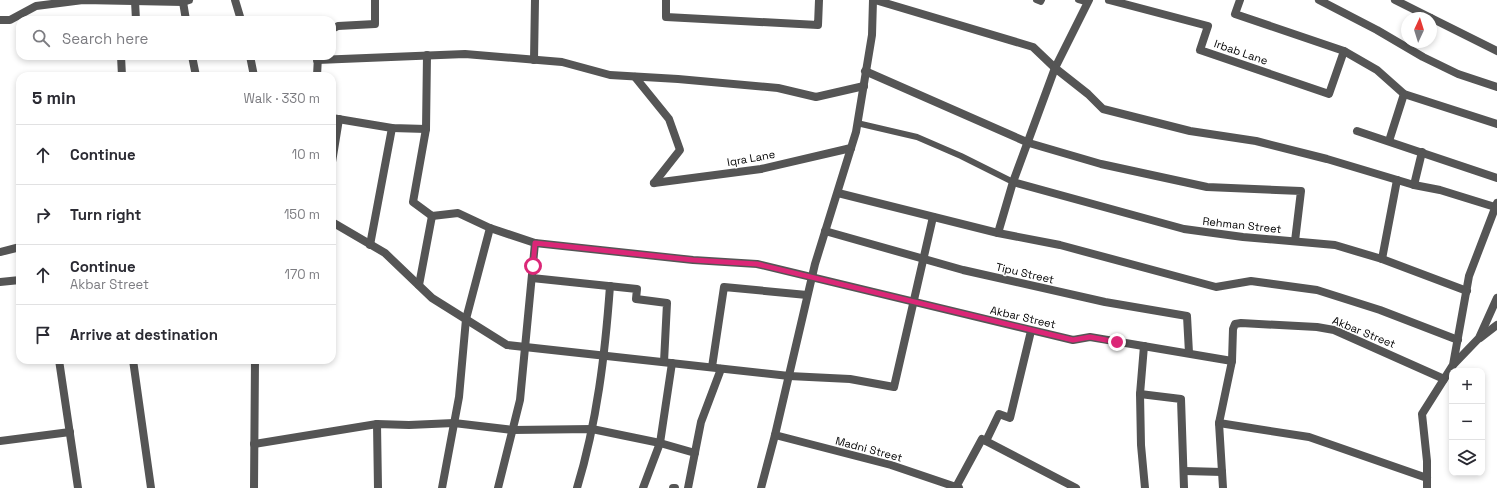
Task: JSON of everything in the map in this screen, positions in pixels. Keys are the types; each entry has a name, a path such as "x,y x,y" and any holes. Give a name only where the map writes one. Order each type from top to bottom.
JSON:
{"street":[{"path":"17,16 36,6 83,0 186,1 186,16"},
{"path":"234,0 240,16"},
{"path":"336,27 375,24 375,0"},
{"path":"534,60 535,0"},
{"path":"666,0 666,17 818,25 819,0"},
{"path":"761,488 775,435 812,276 838,193 857,123 872,36 874,0 1033,46 1055,68 1088,94 1103,109 1190,131 1256,141 1397,180 1496,205 1470,276 1453,365"},
{"name":"Irbab Lane","path":"1109,0 1208,26 1200,50 1329,94 1344,51"},
{"path":"1240,0 1235,14 1344,51 1377,70 1404,94 1497,124"},
{"path":"1319,0 1458,74 1497,87"},
{"path":"1395,0 1419,12"},
{"path":"136,1 136,16"},
{"path":"998,233 1013,182 1029,143 1055,68 1089,2"},
{"path":"0,20 10,20 16,17"},
{"path":"1437,21 1497,51"},
{"path":"336,58 465,54 562,62 610,76 678,79 778,88 816,97 864,86"},
{"path":"418,286 432,216 413,202 426,129 427,55"},
{"path":"121,60 122,72"},
{"path":"193,60 195,72"},
{"path":"251,60 253,72"},
{"path":"317,72 318,60"},
{"path":"865,70 1029,143 1101,164 1207,187 1301,191 1295,241"},
{"name":"Iqra Lane","path":"634,77 669,118 680,150 654,183 760,168 851,148"},
{"path":"1388,141 1404,94"},
{"path":"336,119 392,128 426,129"},
{"path":"370,245 392,128"},
{"path":"1356,131 1497,178"},
{"path":"1414,184 1422,152"},
{"path":"1382,259 1397,180"},
{"name":"Rehman Street","path":"1013,182 1184,229 1243,237 1335,245 1382,259 1467,291"},
{"path":"838,193 998,233 1060,245 1216,287 1251,281 1317,290 1380,310 1458,340"},
{"name":"Akbar Street","path":"432,216 458,213 490,228 535,243 693,260 757,264 1073,340 1090,337 1232,360"},
{"path":"336,224 385,254 432,298 507,345 789,376 850,379 894,387 933,217"},
{"path":"442,488 458,397 466,319 490,228"},
{"name":"Tipu Street","path":"825,231 963,270 1105,302 1187,316 1189,353"},
{"path":"498,488 520,400 535,243"},
{"path":"0,252 16,248"},
{"path":"532,278 637,289 636,299 667,303 668,362 660,443 643,488"},
{"path":"0,282 16,280"},
{"path":"578,488 592,428 605,355 610,286"},
{"path":"712,368 724,287 808,295"},
{"path":"1479,338 1497,298"},
{"name":"Akbar Street","path":"1223,488 1219,423 1232,360 1233,329 1235,324 1241,323 1317,327 1334,330 1444,379"},
{"path":"1427,488 1427,461 1422,414 1453,365 1479,338 1497,326"},
{"path":"1031,330 1010,418 999,414 986,441 1076,488"},
{"path":"1144,346 1140,394 1141,445 1145,488"},
{"path":"60,364 78,488"},
{"path":"134,364 150,488"},
{"path":"254,488 255,364"},
{"path":"688,488 701,422 721,369"},
{"path":"1140,394 1181,399 1185,471 1184,488"},
{"path":"254,444 376,424 409,425 454,423 513,430 592,428 660,443 695,453"},
{"path":"1219,423 1309,437 1427,478"},
{"path":"376,424 378,488"},
{"path":"0,441 70,432"},
{"name":"Madni Street","path":"775,435 891,465 958,488 982,439 986,441"},
{"path":"1185,471 1222,472"}],"lane":[{"path":"1036,0 1041,2 1042,0"},
{"path":"1078,0 1089,2"},
{"path":"857,123 917,137 961,156 1013,182"}],"route":[{"path":"533,266 535,243 693,260 757,264 812,276 962,315 1073,340 1090,337 1117,342"}]}
